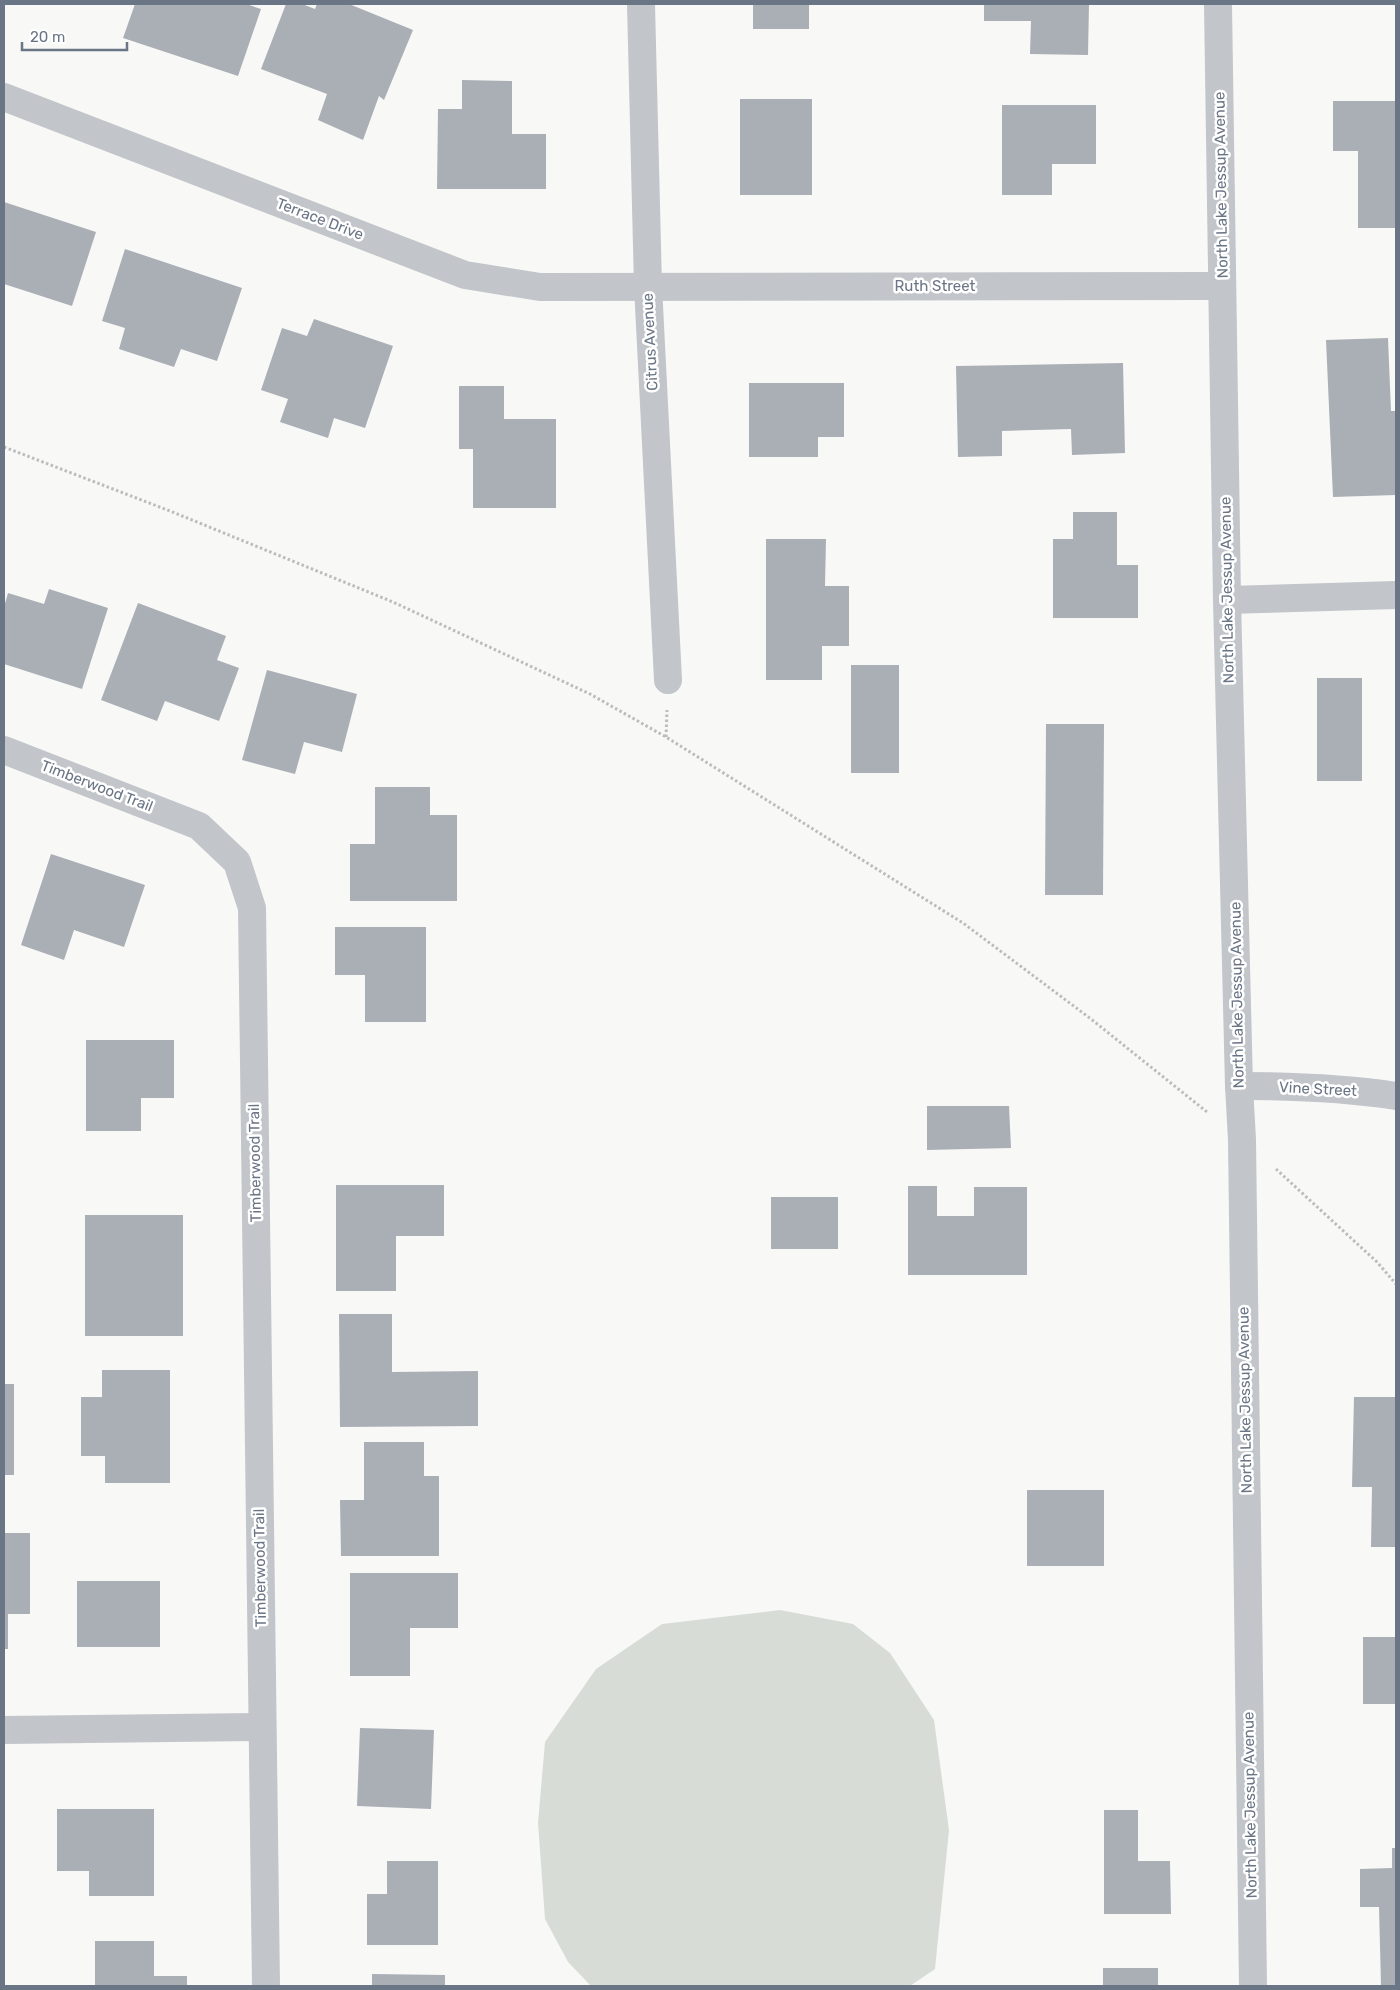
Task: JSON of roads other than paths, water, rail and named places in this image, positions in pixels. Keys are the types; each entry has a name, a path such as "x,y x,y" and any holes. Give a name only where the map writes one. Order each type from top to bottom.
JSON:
{"street":[{"name":"Citrus Avenue","path":"641,4 648,286 668,680"},
{"name":"North Lake Jessup Avenue","path":"1218,4 1227,600 1242,1140 1252,1986"},
{"name":"Terrace Drive","path":"4,97 465,275 540,287 648,286"},
{"name":"Ruth Street","path":"648,286 1222,286"},
{"path":"1227,600 1396,595"},
{"name":"Timberwood Trail","path":"4,750 199,826 237,862 252,908 266,1986"},
{"name":"Vine Street","path":"1239,1086 1359,1090 1396,1096"},
{"path":"4,1730 262,1727"}]}
